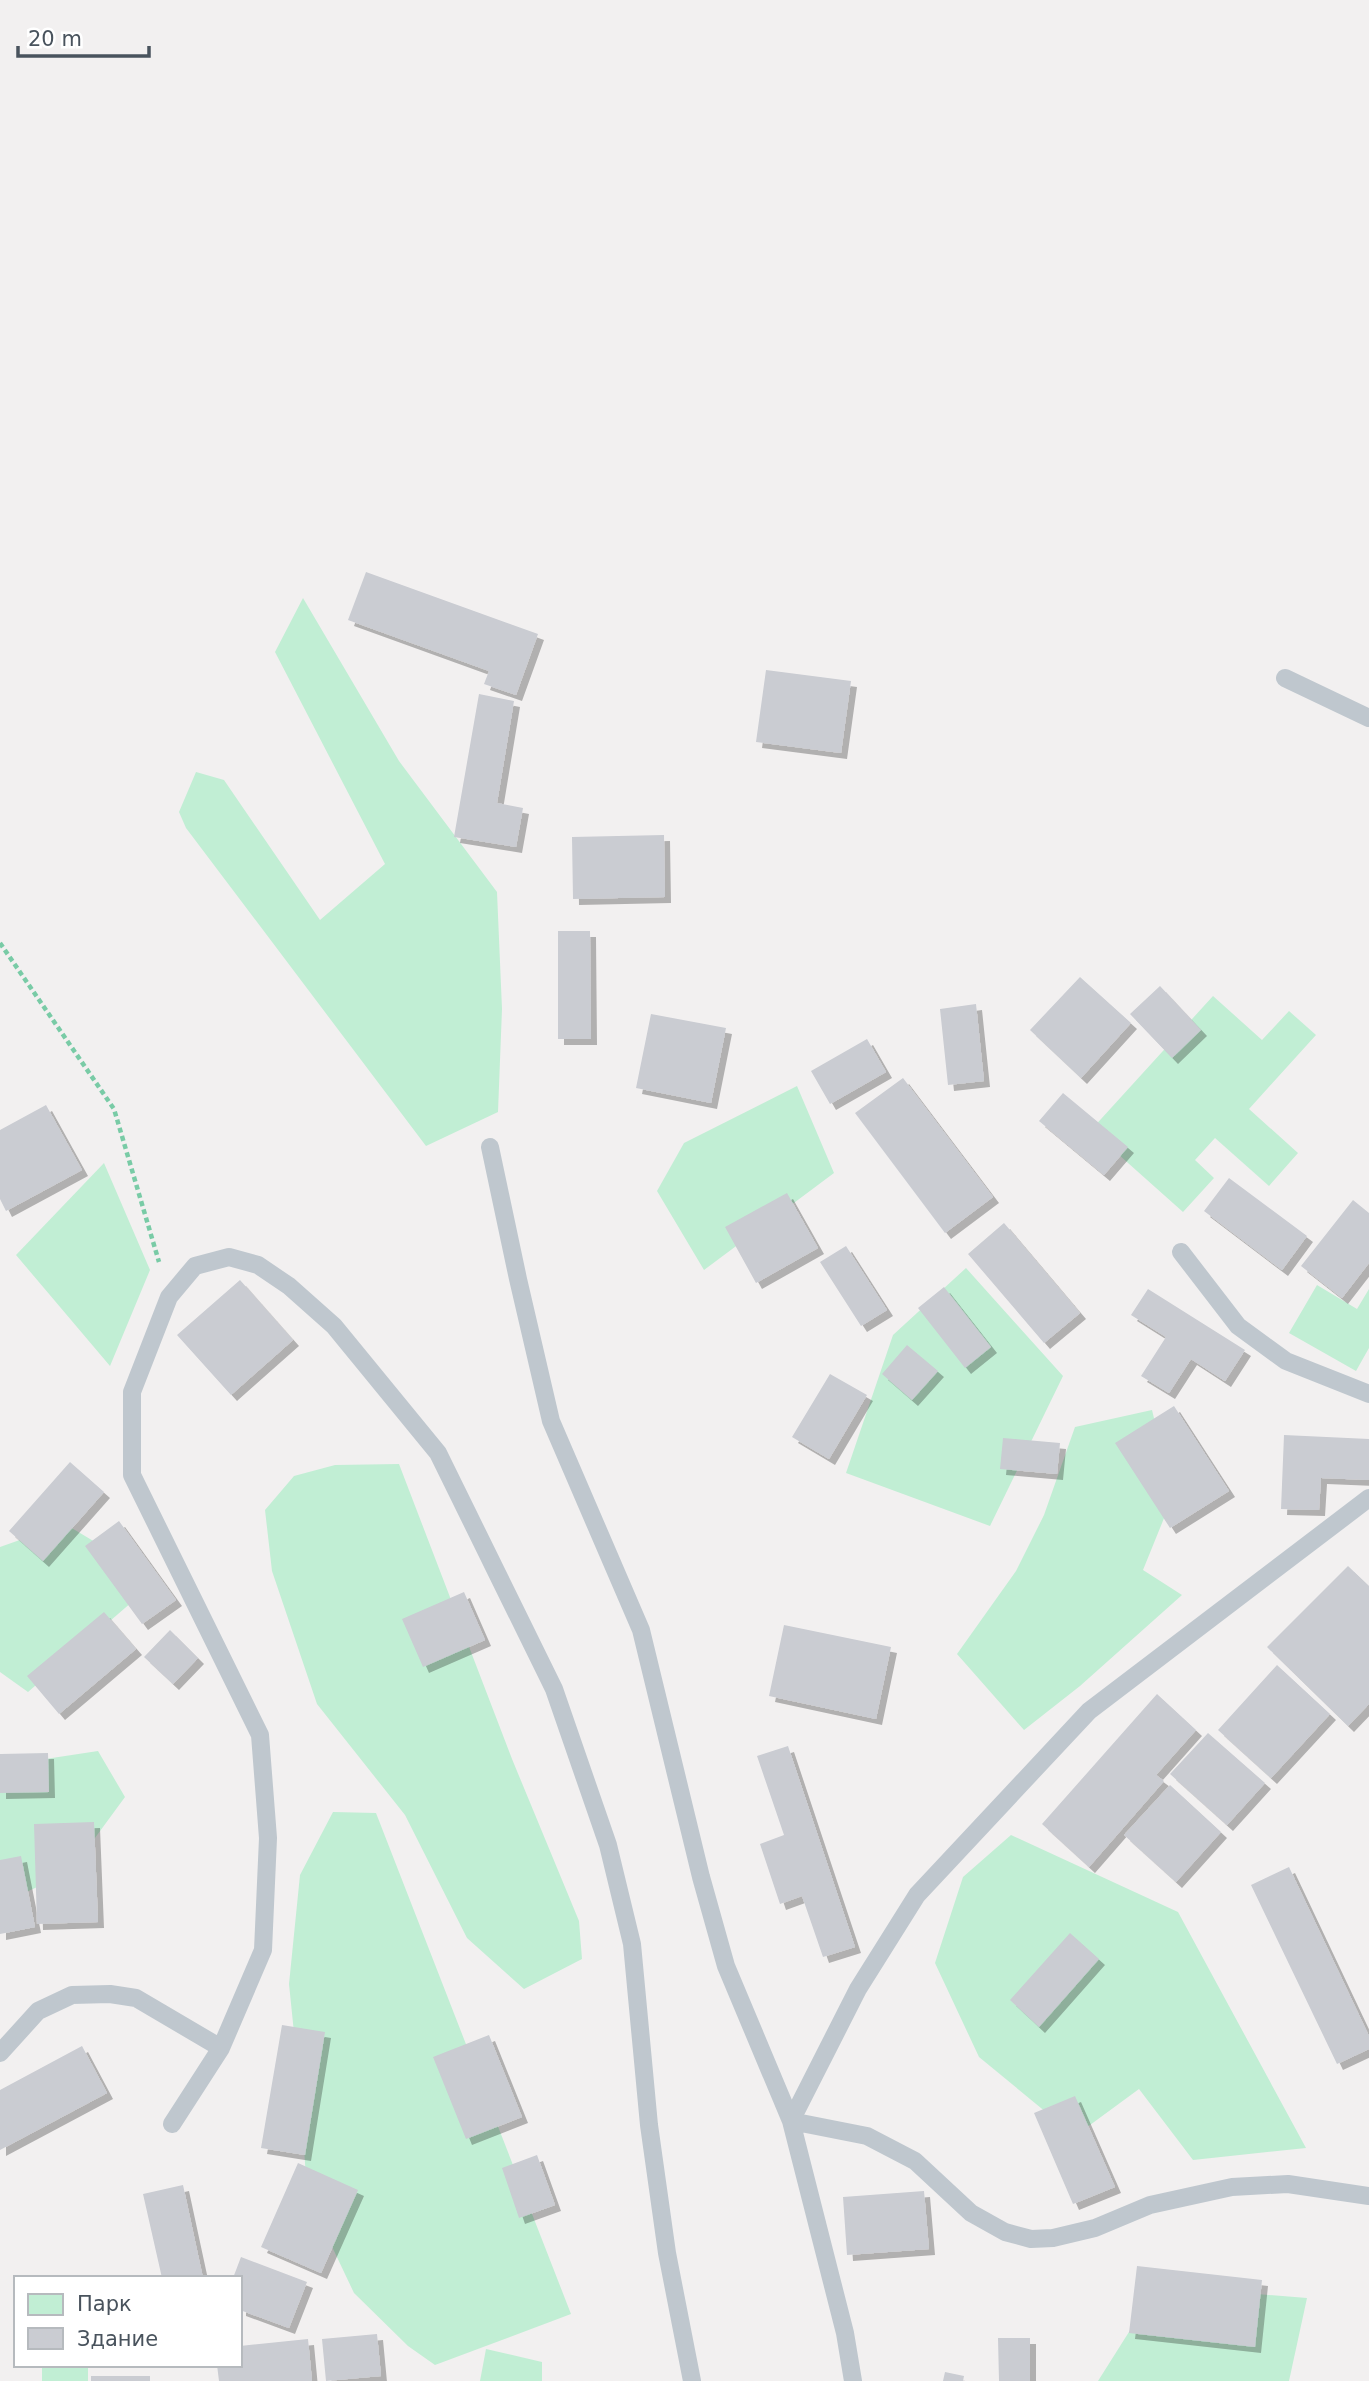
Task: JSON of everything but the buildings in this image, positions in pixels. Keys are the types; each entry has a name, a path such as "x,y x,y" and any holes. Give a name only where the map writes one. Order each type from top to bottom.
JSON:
{"lane":[{"path":"1285,678 1369,718"},
{"path":"490,1147 551,1421 642,1630 701,1877 726,1966 791,2121 845,2333 853,2381"},
{"path":"1181,1252 1238,1326 1286,1361 1369,1394"},
{"path":"172,2124 221,2048 262,1950 268,1838 260,1735 132,1475 132,1392 169,1297 195,1266 229,1257 258,1265 289,1286 334,1326 438,1453 554,1689 608,1846 632,1944 649,2125 667,2253 692,2381"},
{"path":"791,2121 858,1989 917,1895 1089,1711 1369,1498"},
{"path":"0,2053 38,2011 72,1995 110,1994 136,1998 221,2048"},
{"path":"791,2121 867,2136 915,2161 971,2213 1005,2232 1031,2239 1053,2238 1095,2228 1150,2205 1231,2186 1288,2184 1369,2196"}],"path":[{"path":"0,943 114,1109 169,1297"}],"green space":[{"path":"303,598 399,761 497,892 502,1009 498,1112 426,1146 186,828 179,812 196,772 224,780 320,920 385,864 275,652"},
{"path":"1213,996 1262,1040 1289,1011 1316,1035 1249,1109 1298,1153 1269,1186 1215,1138 1195,1160 1214,1178 1183,1212 1091,1130"},
{"path":"797,1086 834,1173 704,1270 657,1191 684,1143"},
{"path":"104,1163 150,1270 110,1366 16,1255"},
{"path":"966,1268 1063,1376 990,1526 846,1473 893,1335"},
{"path":"1317,1285 1357,1309 1369,1289 1369,1348 1356,1371 1289,1333"},
{"path":"1152,1410 1173,1496 1143,1570 1182,1595 1080,1686 1024,1730 957,1654 1016,1571 1044,1515 1075,1427"},
{"path":"399,1464 512,1759 579,1921 582,1959 524,1989 467,1938 405,1815 317,1704 272,1571 265,1510 294,1476 335,1465"},
{"path":"65,1524 125,1560 140,1595 28,1692 0,1672 0,1547"},
{"path":"98,1751 125,1797 70,1872 0,1904 0,1759 6,1765"},
{"path":"333,1812 376,1813 571,2314 435,2365 408,2346 354,2293 307,2194 289,1984 300,1875"},
{"path":"1011,1835 1178,1912 1306,2148 1193,2160 1139,2089 1075,2136 979,2057 935,1963 963,1877"},
{"path":"1158,2286 1307,2298 1289,2381 1098,2381"},
{"path":"486,2349 542,2362 542,2381 480,2381"},
{"path":"42,2367 88,2367 88,2381 42,2381"}]}
